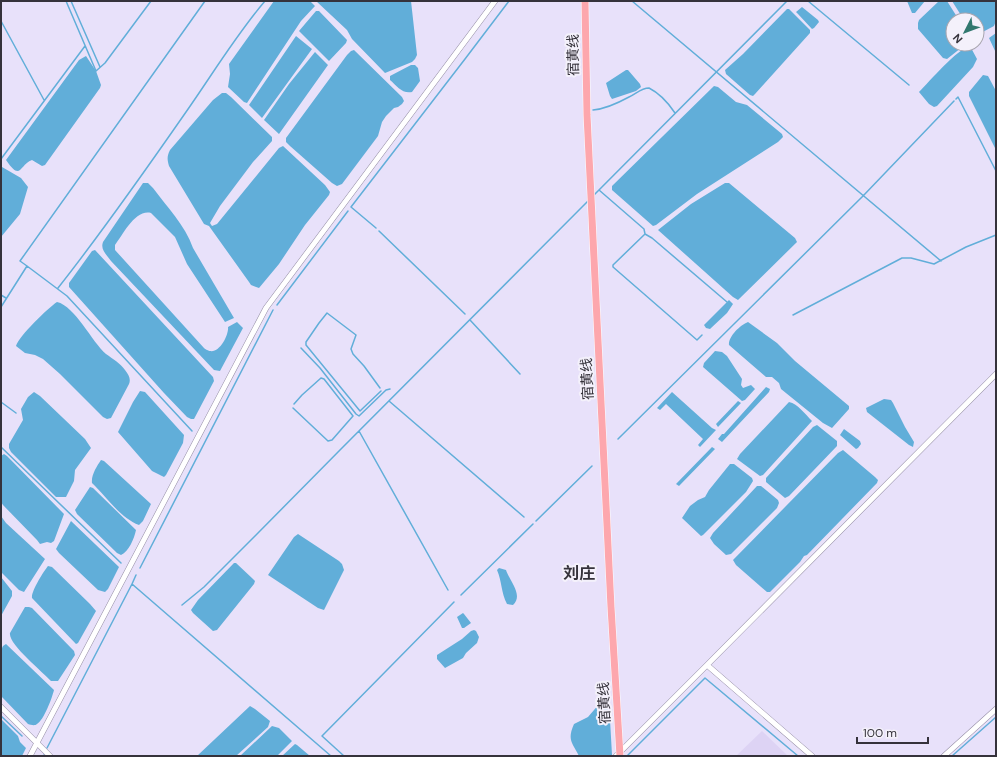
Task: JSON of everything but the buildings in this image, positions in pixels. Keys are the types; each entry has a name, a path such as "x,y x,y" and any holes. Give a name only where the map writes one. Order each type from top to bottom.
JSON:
{"main road":[{"name":"宿黄线","path":"585,1 588,134 619,755"}],"street":[{"path":"30,756 266,308 495,1"},
{"path":"619,755 996,374"},
{"path":"708,665 812,756"},
{"path":"1,706 50,756"},
{"path":"944,756 996,709"},
{"path":"802,756 807,751"}],"shaded area":[{"path":"762,731 788,756 736,756"}],"water":[{"path":"274,1 310,1 315,6 301,21 247,103 228,87 230,74 229,64"},
{"path":"316,1 411,1 417,55 415,59 412,62 385,73 352,39 347,30"},
{"path":"907,1 925,1 915,13 912,13"},
{"path":"939,1 947,1 954,12 945,12 945,52 956,52 947,59 943,58 918,29 919,20"},
{"path":"952,1 995,1 996,21 994,26 985,31 985,12 959,12"},
{"path":"802,7 818,20 819,22 814,28 812,29 796,12"},
{"path":"787,9 789,9 810,30 810,33 755,94 753,96 750,95 726,74 725,70 743,54"},
{"path":"316,11 319,11 347,40 329,61 299,31"},
{"path":"996,33 996,53 989,38"},
{"path":"296,36 312,49 262,118 249,105"},
{"path":"354,50 402,97 404,101 386,116 382,122 378,136 342,184 337,186 290,146 286,142 286,138 347,55"},
{"path":"315,52 328,65 279,134 264,120 289,84"},
{"path":"973,52 977,59 973,67 937,106 934,107 929,104 919,92 958,53"},
{"path":"86,56 96,71 101,85 100,88 45,165 42,166 32,160 20,170 15,170 6,160 79,60"},
{"path":"411,65 415,65 418,68 420,81 412,92 405,92 390,80 390,76"},
{"path":"628,70 641,87 636,91 612,99 606,83"},
{"path":"983,75 988,76 996,91 996,150 969,96 969,92"},
{"path":"714,86 718,87 736,102 747,105 782,134 783,137 778,142 697,194 653,226 612,190 612,186"},
{"path":"222,93 226,93 231,97 272,137 272,141 253,162 220,206 210,223 212,226 217,224 279,148 283,146 325,185 330,192 305,225 279,264 259,288 251,285 209,226 204,224 169,166 168,161 170,150 213,100"},
{"path":"2,167 21,178 28,187 20,214 1,237"},
{"path":"143,183 148,183 153,188 181,224 193,248 234,318 225,322 187,264 175,237 151,213 140,215 130,224 115,245 115,250 205,349 214,351 217,349 225,338 228,327 237,322 243,328 220,371 214,370 111,261 102,248 103,242"},
{"path":"725,183 729,183 795,238 797,242 738,300 658,230 691,204"},
{"path":"95,250 213,377 214,381 194,419 187,417 164,393 69,287 69,283 92,251"},
{"path":"729,300 733,304 727,313 710,329 706,328 704,325"},
{"path":"57,302 64,305 77,317 106,354 121,365 129,375 129,384 111,418 107,419 103,417 43,359 35,355 25,353 16,346 18,341 28,329"},
{"path":"748,322 777,343 795,361 849,406 849,409 832,428 823,423 781,389 779,383 772,377 766,377 729,345 730,338"},
{"path":"715,351 722,352 727,356 742,379 741,385 743,388 751,385 755,389 745,400 742,401 703,367 704,363"},
{"path":"766,387 770,389 769,392 722,442 718,439 722,434 724,434"},
{"path":"140,391 145,392 184,435 183,443 164,477 152,471 118,432"},
{"path":"34,392 85,439 91,448 75,470 74,481 66,497 56,497 11,452 9,448 9,444 23,420 21,409 28,397"},
{"path":"672,392 716,430 700,447 698,445 703,439 666,404 660,410 657,408"},
{"path":"884,399 891,400 893,403 914,442 913,447 867,412 866,408"},
{"path":"738,401 741,403 718,427 716,424"},
{"path":"789,402 798,407 812,421 763,475 760,476 737,459"},
{"path":"817,425 837,441 837,446 789,496 785,498 766,482 766,478 813,427"},
{"path":"844,429 860,441 861,444 858,448 856,449 840,435"},
{"path":"712,447 715,449 679,486 676,484"},
{"path":"843,450 875,477 878,480 877,483 770,592 767,592 736,565 733,560 838,453"},
{"path":"4,454 64,514 54,541 51,543 47,542 40,544 1,502 1,456"},
{"path":"101,460 104,461 151,504 143,521 139,525 132,522 119,512 92,483 93,474"},
{"path":"730,464 734,464 752,478 753,481 746,492 701,536 682,518 690,506 705,497"},
{"path":"757,486 761,486 778,500 779,503 777,508 731,554 726,555 710,538"},
{"path":"90,487 93,488 136,530 131,544 121,555 117,553 77,514 75,510"},
{"path":"1,516 6,523 45,559 24,592 19,590 1,572"},
{"path":"71,521 119,567 105,592 98,590 56,549"},
{"path":"298,534 342,564 344,570 324,610 318,608 268,575 294,537"},
{"path":"234,563 236,563 255,581 217,630 213,631 191,610 198,600"},
{"path":"48,566 52,567 96,611 76,644 32,598 41,576"},
{"path":"499,568 506,570 515,588 517,597 513,605 507,604 505,600 497,570"},
{"path":"1,577 12,591 12,596 1,616"},
{"path":"25,607 32,608 74,651 75,655 58,681 51,681 20,651 11,638 10,633"},
{"path":"463,613 471,623 462,628 457,617"},
{"path":"474,630 479,637 477,643 466,653 463,658 445,668 437,659 437,655"},
{"path":"6,644 54,690 45,714 40,722 35,725 28,724 1,696 1,650"},
{"path":"607,700 609,702 612,755 579,756 571,741 571,734 574,724 588,717 600,703"},
{"path":"250,706 270,721 268,727 236,756 197,756"},
{"path":"1,719 18,736 20,742 26,748 22,756 1,756"},
{"path":"272,726 279,728 292,741 277,756 240,756"},
{"path":"295,744 297,745 310,756 282,756"}],"waterway":[{"path":"66,1 96,71 105,63 151,1"},
{"path":"71,1 100,67"},
{"path":"27,266 20,261 205,1"},
{"path":"58,288 124,201 234,41 265,1"},
{"path":"351,207 509,1"},
{"path":"632,1 941,261"},
{"path":"594,195 787,1"},
{"path":"808,1 909,85"},
{"path":"1,21 44,100"},
{"path":"1,159 85,46"},
{"path":"593,110 612,105 641,90 649,88 664,99 675,113"},
{"path":"956,99 958,97 996,171"},
{"path":"618,439 863,196 954,101"},
{"path":"599,190 644,229 645,234"},
{"path":"182,605 204,587 588,201"},
{"path":"351,207 376,228"},
{"path":"277,305 348,211"},
{"path":"379,231 465,314"},
{"path":"702,335 697,340 613,267 613,265 645,234 652,238 727,302"},
{"path":"793,315 902,258 911,258 934,264 966,247 996,235"},
{"path":"1,307 27,266 67,296 192,431"},
{"path":"1,295 6,298"},
{"path":"140,568 273,310"},
{"path":"380,388 353,354 351,349 356,335 327,313 306,342 306,345 360,411 381,391"},
{"path":"470,320 520,374"},
{"path":"301,348 320,368 359,416 386,390 390,389"},
{"path":"293,408 328,441 332,440 353,416 324,379 321,378 294,404"},
{"path":"389,401 524,517"},
{"path":"1,402 16,413"},
{"path":"359,431 448,590"},
{"path":"1,447 121,563"},
{"path":"536,521 592,466"},
{"path":"461,595 533,524"},
{"path":"132,584 136,575"},
{"path":"47,748 132,584 331,756"},
{"path":"344,756 322,736 454,602"},
{"path":"627,756 705,678 798,756"},
{"path":"1,716 22,736"},
{"path":"952,756 996,717"}],"district":[{"name":"刘庄","path":"579,573"}]}
